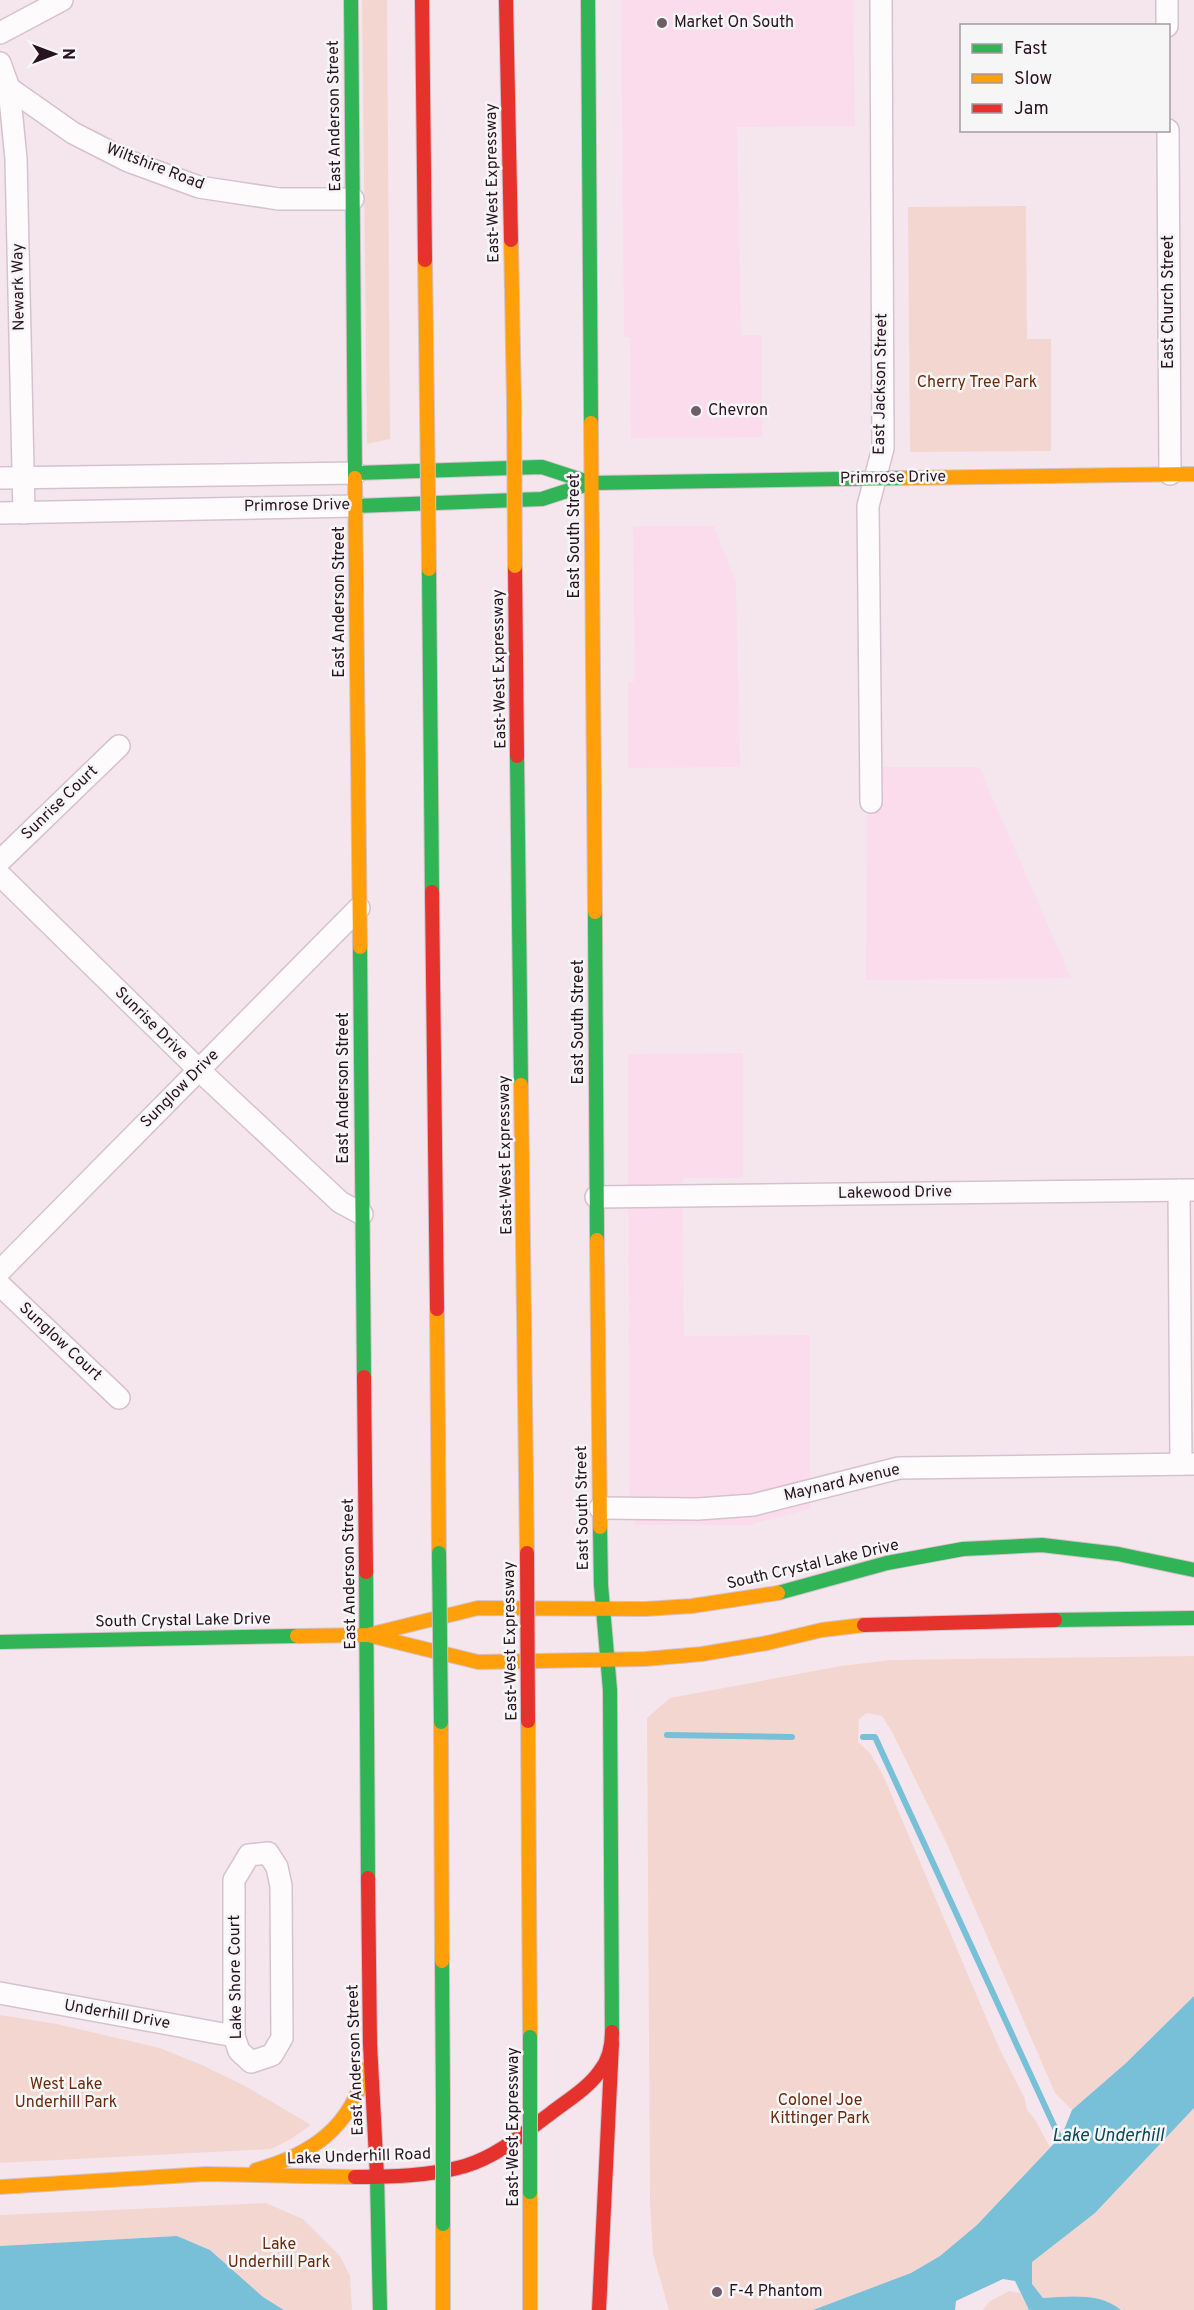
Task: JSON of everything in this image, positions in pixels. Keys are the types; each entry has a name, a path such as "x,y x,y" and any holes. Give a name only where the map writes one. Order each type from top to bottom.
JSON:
{"main road":[{"name":"East Anderson Street","path":"351,0 368,1635 370,2044 377,2175 380,2310"},
{"path":"422,0 441,1722 443,2310"},
{"name":"East-West Expressway","path":"506,0 516,566 528,1721 530,2310"},
{"name":"East South Street","path":"588,0 596,1197 602,1607 609,1659 612,2043 606,2119 599,2310"},
{"name":"Primrose Drive","path":"356,473 542,467 591,483"},
{"name":"Primrose Drive","path":"356,506 542,499 591,483 1194,474"},
{"name":"South Crystal Lake Drive","path":"0,1642 368,1635 478,1608 645,1609 714,1604 779,1593 887,1563 974,1549 1042,1545 1118,1554 1194,1570"},
{"name":"South Crystal Lake Drive","path":"368,1635 478,1662 702,1654 767,1643 822,1630 881,1623 1194,1618"},
{"name":"Lake Underhill Road","path":"0,2187 236,2174 300,2177 377,2175 435,2172 465,2165 491,2155 520,2136 595,2077 605,2064 612,2043"},
{"name":"Lake Underhill Road","path":"236,2174 285,2161 329,2133 345,2118 361,2089 370,2044"}],"street":[{"path":"0,33 62,0"},
{"name":"East Jackson Street","path":"871,802 868,506 883,448 881,0"},
{"path":"1167,0 1167,24"},
{"name":"Newark Way","path":"0,63 9,88 16,159 24,513"},
{"name":"Wiltshire Road","path":"9,88 73,133 128,161 199,186 279,198 353,199"},
{"name":"East Church Street","path":"1168,132 1170,474"},
{"name":"Primrose Drive","path":"0,478 356,473"},
{"name":"Primrose Drive","path":"0,513 356,506"},
{"name":"Sunrise Court","path":"0,861 119,746"},
{"name":"Sunrise Drive","path":"0,875 199,1070 340,1202 362,1214"},
{"name":"Sunglow Drive","path":"0,1271 359,908"},
{"path":"1187,1190 1187,1464"},
{"name":"Lakewood Drive","path":"596,1197 1187,1190"},
{"name":"Sunglow Court","path":"0,1285 119,1398"},
{"name":"Maynard Avenue","path":"600,1508 699,1509 753,1504 898,1468 1187,1464"},
{"name":"Lake Shore Court","path":"268,1853 277,1867 281,1886 282,2038 272,2055 251,2062 239,2051 234,2036 234,1881 249,1855 268,1853"},
{"name":"Underhill Drive","path":"0,1993 234,2036"}],"shaded area":[{"path":"621,0 853,0 855,126 737,127 741,335 762,335 762,437 631,438 630,338 624,337"},
{"path":"633,526 714,526 736,583 740,767 628,768 628,682 635,681"},
{"path":"867,767 979,767 1071,978 866,980"},
{"path":"743,1053 743,1178 682,1178 684,1336 810,1335 810,1509 749,1525 634,1525 629,1489 628,1054"}],"green space":[{"path":"362,0 387,0 390,439 367,444"},
{"name":"Cherry Tree Park","path":"1026,206 1027,339 1051,339 1051,451 910,452 908,207"},
{"name":"Colonel Joe Kittinger Park","path":"1194,1656 1194,1996 1126,2063 1072,2110 1055,2093 946,1842 892,1732 882,1716 867,1713 859,1719 858,1742 870,1753 883,1775 1000,2050 1025,2099 1027,2110 1050,2147 977,2225 940,2256 911,2273 813,2310 669,2310 653,2254 650,2202 647,1718 670,1698 841,1666 891,1660"},
{"name":"West Lake Underhill Park","path":"0,2015 57,2024 160,2048 245,2086 311,2125 271,2149 0,2163"},
{"path":"1194,2108 1194,2310 1121,2310 1103,2300 1094,2298 1043,2298 1032,2284 1032,2261 1095,2213"},
{"name":"Lake Underhill Park","path":"266,2203 303,2219 340,2256 350,2276 352,2310 285,2310 263,2297 210,2250 177,2236 0,2246 0,2215"},
{"path":"1009,2291 1020,2293 1029,2310 983,2310 989,2302"}],"water":[{"name":"Lake Underhill","path":"1194,1996 1194,2108 1095,2213 1032,2262 1032,2284 1043,2298 1094,2298 1112,2304 1121,2310 1029,2310 1015,2281 1003,2279 956,2301 955,2310 813,2310 911,2273 940,2256 977,2225 1062,2135 1072,2110 1126,2063"},
{"path":"177,2236 210,2250 263,2297 284,2310 0,2310 0,2246"}],"waterway":[{"path":"667,1735 792,1737"},
{"path":"863,1737 875,1737 1062,2143"}],"traffic: fast":[{"path":"351,0 355,478"},
{"path":"588,0 591,423"},
{"path":"356,473 542,467 591,483"},
{"path":"356,506 542,499 591,483 904,478"},
{"path":"429,569 432,892"},
{"path":"517,756 521,1085"},
{"path":"595,912 597,1240"},
{"path":"360,947 364,1377"},
{"path":"600,1527 601,1585 610,1690 612,2032"},
{"path":"778,1593 887,1563 963,1549 1042,1545 1118,1554 1194,1570"},
{"path":"439,1553 441,1722"},
{"path":"366,1572 368,1878"},
{"path":"1055,1620 1194,1618"},
{"path":"0,1642 297,1636"},
{"path":"442,1961 443,2101"},
{"path":"530,2037 530,2192"},
{"path":"443,2101 443,2224"},
{"path":"377,2176 380,2310"}],"traffic: slow":[{"path":"511,240 514,403"},
{"path":"425,260 427,409"},
{"path":"514,403 515,566"},
{"path":"427,409 429,569"},
{"path":"591,423 595,912"},
{"path":"904,478 1194,474"},
{"path":"355,478 360,947"},
{"path":"521,1085 527,1553"},
{"path":"597,1240 600,1527"},
{"path":"437,1309 439,1553"},
{"path":"297,1636 368,1635 478,1608 645,1609 692,1606 778,1593"},
{"path":"372,1636 478,1662 645,1659 702,1654 767,1643 822,1630 864,1625"},
{"path":"528,1721 530,2037"},
{"path":"441,1722 442,1961"},
{"path":"256,2170 294,2156 326,2136 350,2107 365,2069"},
{"path":"0,2187 206,2174 355,2177"},
{"path":"530,2192 530,2310"},
{"path":"443,2224 443,2310"}],"traffic: jam":[{"path":"422,0 425,260"},
{"path":"506,0 511,240"},
{"path":"515,566 517,756"},
{"path":"432,892 437,1309"},
{"path":"364,1377 366,1572"},
{"path":"527,1553 528,1721"},
{"path":"864,1625 1055,1620"},
{"path":"368,1878 370,2044 377,2176"},
{"path":"355,2177 438,2172 477,2162 500,2150 590,2083 608,2058 612,2032"},
{"path":"599,2310 612,2043"}],"place":[{"name":"Market On South","path":"662,23"},
{"name":"Chevron","path":"696,411"},
{"name":"F-4 Phantom","path":"717,2292"}]}
